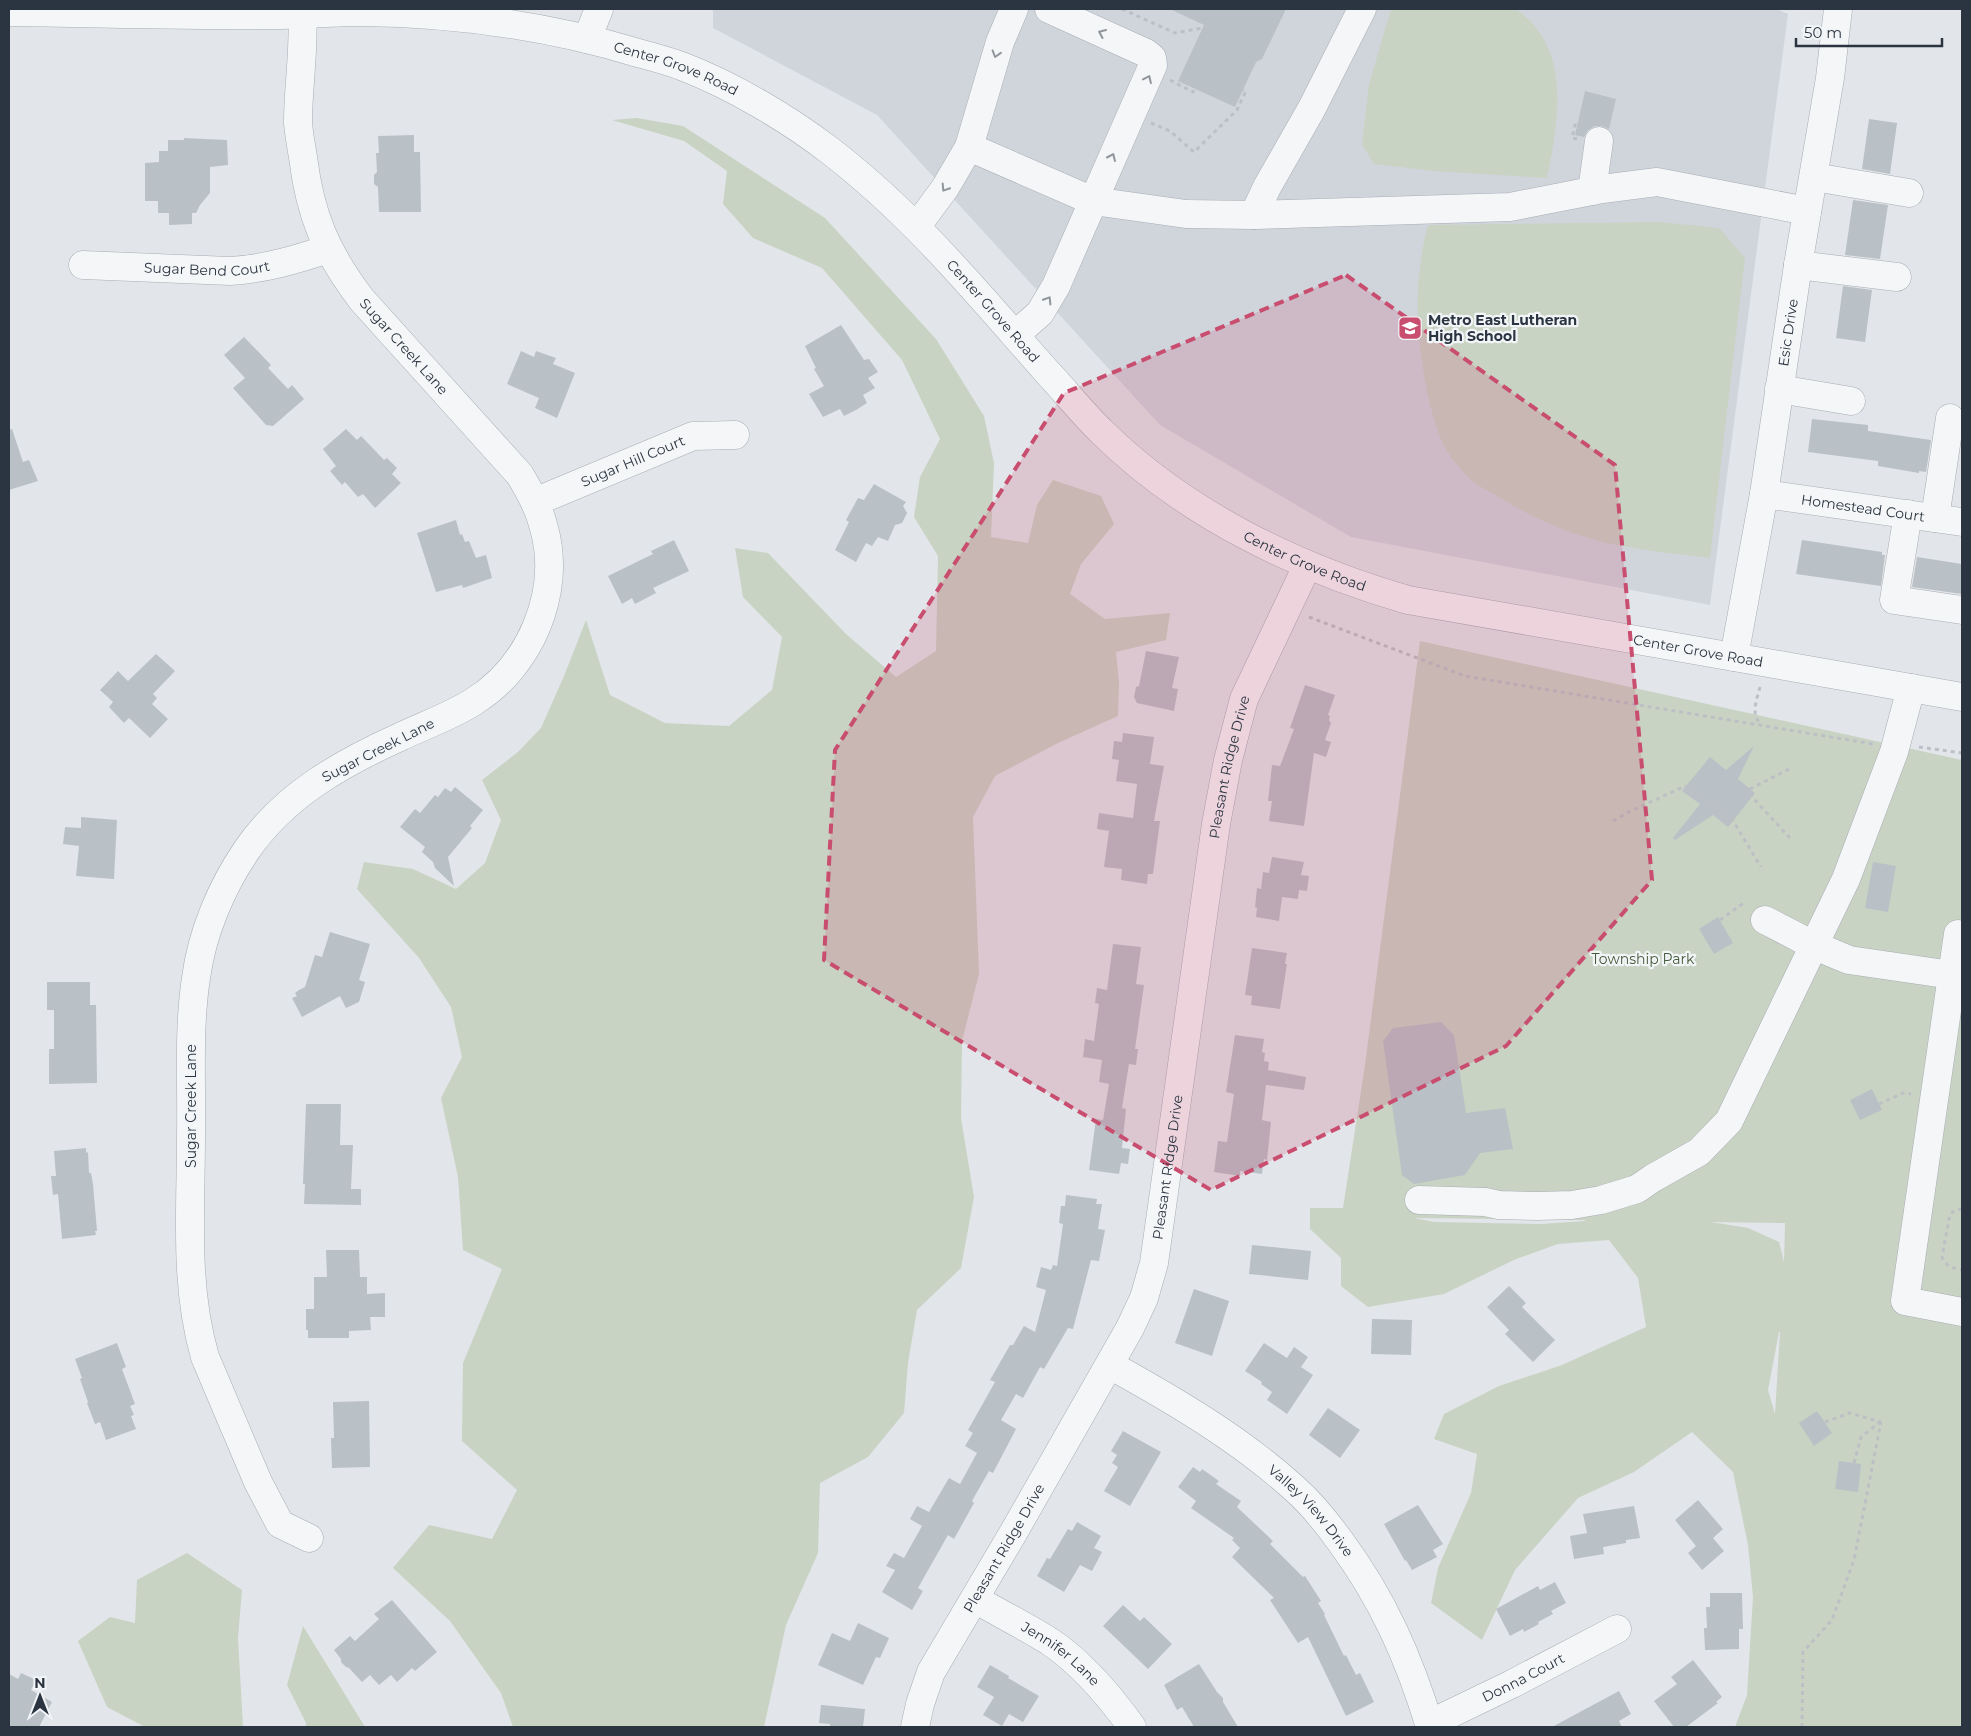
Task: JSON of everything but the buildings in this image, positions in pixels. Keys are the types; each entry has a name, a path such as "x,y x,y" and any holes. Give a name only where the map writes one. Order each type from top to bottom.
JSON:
{"street":[{"path":"587,39 599,9"},
{"path":"917,226 945,188 970,147 1000,42 1014,9"},
{"path":"1015,335 1040,313 1049,300 1152,71 1152,60 1146,53 1049,9"},
{"path":"1254,215 1267,187 1312,108 1362,9"},
{"name":"Esic Drive","path":"1734,657 1764,494 1798,265 1830,78 1838,9"},
{"name":"Center Grove Road","path":"18,11 302,11 428,15 496,22 587,39 684,67 737,92 788,122 827,149 874,186 917,226 1102,432 1140,466 1189,502 1230,527 1308,566 1373,590 1408,600 1962,697"},
{"name":"Sugar Creek Lane","path":"302,11 298,124 310,199 328,249 344,276 362,300 520,475 535,502 545,529 549,556 549,574 544,605 536,629 525,651 510,671 493,688 472,703 380,746 323,777 300,792 270,821 247,849 228,880 214,912 196,976 192,1025 189,1244 191,1289 199,1337 205,1357 255,1476 280,1524 309,1538"},
{"path":"1592,191 1599,141"},
{"path":"970,147 1093,201 1186,214 1254,215 1510,208 1592,191 1657,182 1808,211"},
{"path":"1814,177 1909,193"},
{"name":"Sugar Bend Court","path":"83,265 246,270 290,262 328,249"},
{"path":"1798,265 1896,277"},
{"path":"1779,389 1851,401"},
{"path":"1935,518 1950,418"},
{"name":"Sugar Hill Court","path":"535,502 692,436 734,435"},
{"name":"Homestead Court","path":"1764,494 1962,522"},
{"path":"1908,514 1894,600 1962,610"},
{"name":"Pleasant Ridge Drive","path":"915,1727 920,1704 931,1672 1110,1365 1144,1298 1154,1263 1216,824 1228,760 1244,699 1308,566"},
{"path":"1419,1200 1485,1202 1499,1205 1528,1206 1572,1205 1601,1200 1637,1190 1653,1178 1699,1152 1729,1121 1812,945 1846,879 1896,743 1911,688"},
{"path":"1765,920 1812,945 1849,960 1952,975"},
{"path":"1958,934 1905,1301 1962,1312"},
{"name":"Valley View Drive","path":"1110,1365 1168,1397 1224,1433 1297,1490 1321,1517 1360,1568 1384,1609 1405,1652 1430,1726"},
{"name":"Jennifer Lane","path":"974,1599 1056,1647 1082,1668 1108,1696 1132,1727"},
{"name":"Donna Court","path":"1430,1726 1617,1629"}],"path":[{"path":"1122,9 1175,32 1208,27"},
{"path":"1152,71 1193,92 1194,89"},
{"path":"1132,115 1170,131 1194,152 1237,110 1246,91 1243,90"},
{"path":"1287,608 1465,676 1886,746 1896,743 1962,753"},
{"path":"1760,686 1756,718 1763,726"},
{"path":"1789,769 1750,789 1752,798 1790,838"},
{"path":"1613,821 1685,786 1733,821 1761,867"},
{"path":"1720,920 1745,902"},
{"path":"1879,1104 1903,1093 1934,1097"},
{"path":"1962,1209 1950,1214 1942,1257 1945,1264 1962,1270"},
{"path":"1825,1422 1850,1413 1881,1422"},
{"path":"1854,1463 1861,1437 1881,1422"},
{"path":"1802,1727 1803,1652 1832,1620 1854,1560 1881,1422"}],"highlighted area":[{"path":"1346,275 1615,465 1652,880 1506,1046 1211,1190 824,960 835,750 1064,393"}],"shaded area":[{"name":"Metro East Lutheran High School","path":"713,9 1776,9 1788,14 1710,605 1351,537 1160,425 877,115 713,28"}],"green space":[{"path":"1391,9 1516,9 1534,25 1546,44 1554,64 1557,86 1555,133 1547,178 1433,171 1374,164 1362,144 1369,84"},
{"path":"637,118 683,126 825,218 936,339 984,416 994,463 991,537 1028,543 1037,505 1053,480 1101,496 1114,524 1081,564 1070,594 1105,619 1170,613 1166,640 1116,652 1119,682 1118,716 1058,743 995,776 973,817 979,974 962,1041 961,1118 974,1197 961,1268 917,1310 908,1363 904,1413 868,1457 820,1483 818,1553 786,1625 764,1727 513,1727 501,1693 450,1621 393,1568 429,1525 492,1539 517,1490 462,1441 463,1363 502,1269 463,1250 458,1177 441,1098 462,1057 451,1007 419,958 357,889 364,862 413,869 456,889 485,863 501,820 482,780 518,752 541,728 586,620 610,695 665,723 729,726 772,690 782,637 743,597 735,548 768,553 846,634 896,677 936,651 938,556 914,517 920,477 940,439 902,360 822,268 753,238 723,204 727,171 684,141 612,120"},
{"path":"1659,222 1719,228 1745,258 1710,558 1637,549 1566,531 1536,518 1477,484 1460,468 1444,446 1432,413 1426,388 1419,330 1418,296 1421,262 1428,225"},
{"name":"Township Park","path":"1420,641 1962,760 1962,1727 1735,1727 1747,1695 1753,1597 1748,1545 1733,1472 1692,1432 1634,1472 1578,1498 1515,1570 1482,1640 1431,1603 1438,1568 1471,1493 1477,1454 1434,1439 1444,1414 1499,1386 1562,1365 1646,1327 1638,1278 1609,1240 1558,1244 1516,1259 1444,1294 1368,1307 1341,1286 1341,1258 1310,1229 1310,1208 1343,1208 1365,1065","holes":["1414,1218 1585,1220 1585,1221 1541,1224 1434,1222","1711,1222 1785,1223 1784,1262 1779,1242 1748,1228","1779,1332 1780,1332 1775,1414 1768,1390"]},
{"path":"187,1553 242,1590 238,1638 243,1727 145,1727 107,1707 78,1641 110,1617 135,1623 137,1580"},
{"path":"303,1626 365,1727 306,1727 306,1723 287,1685"}],"place":[{"name":"Metro East Lutheran High School","path":"1410,328"}]}
